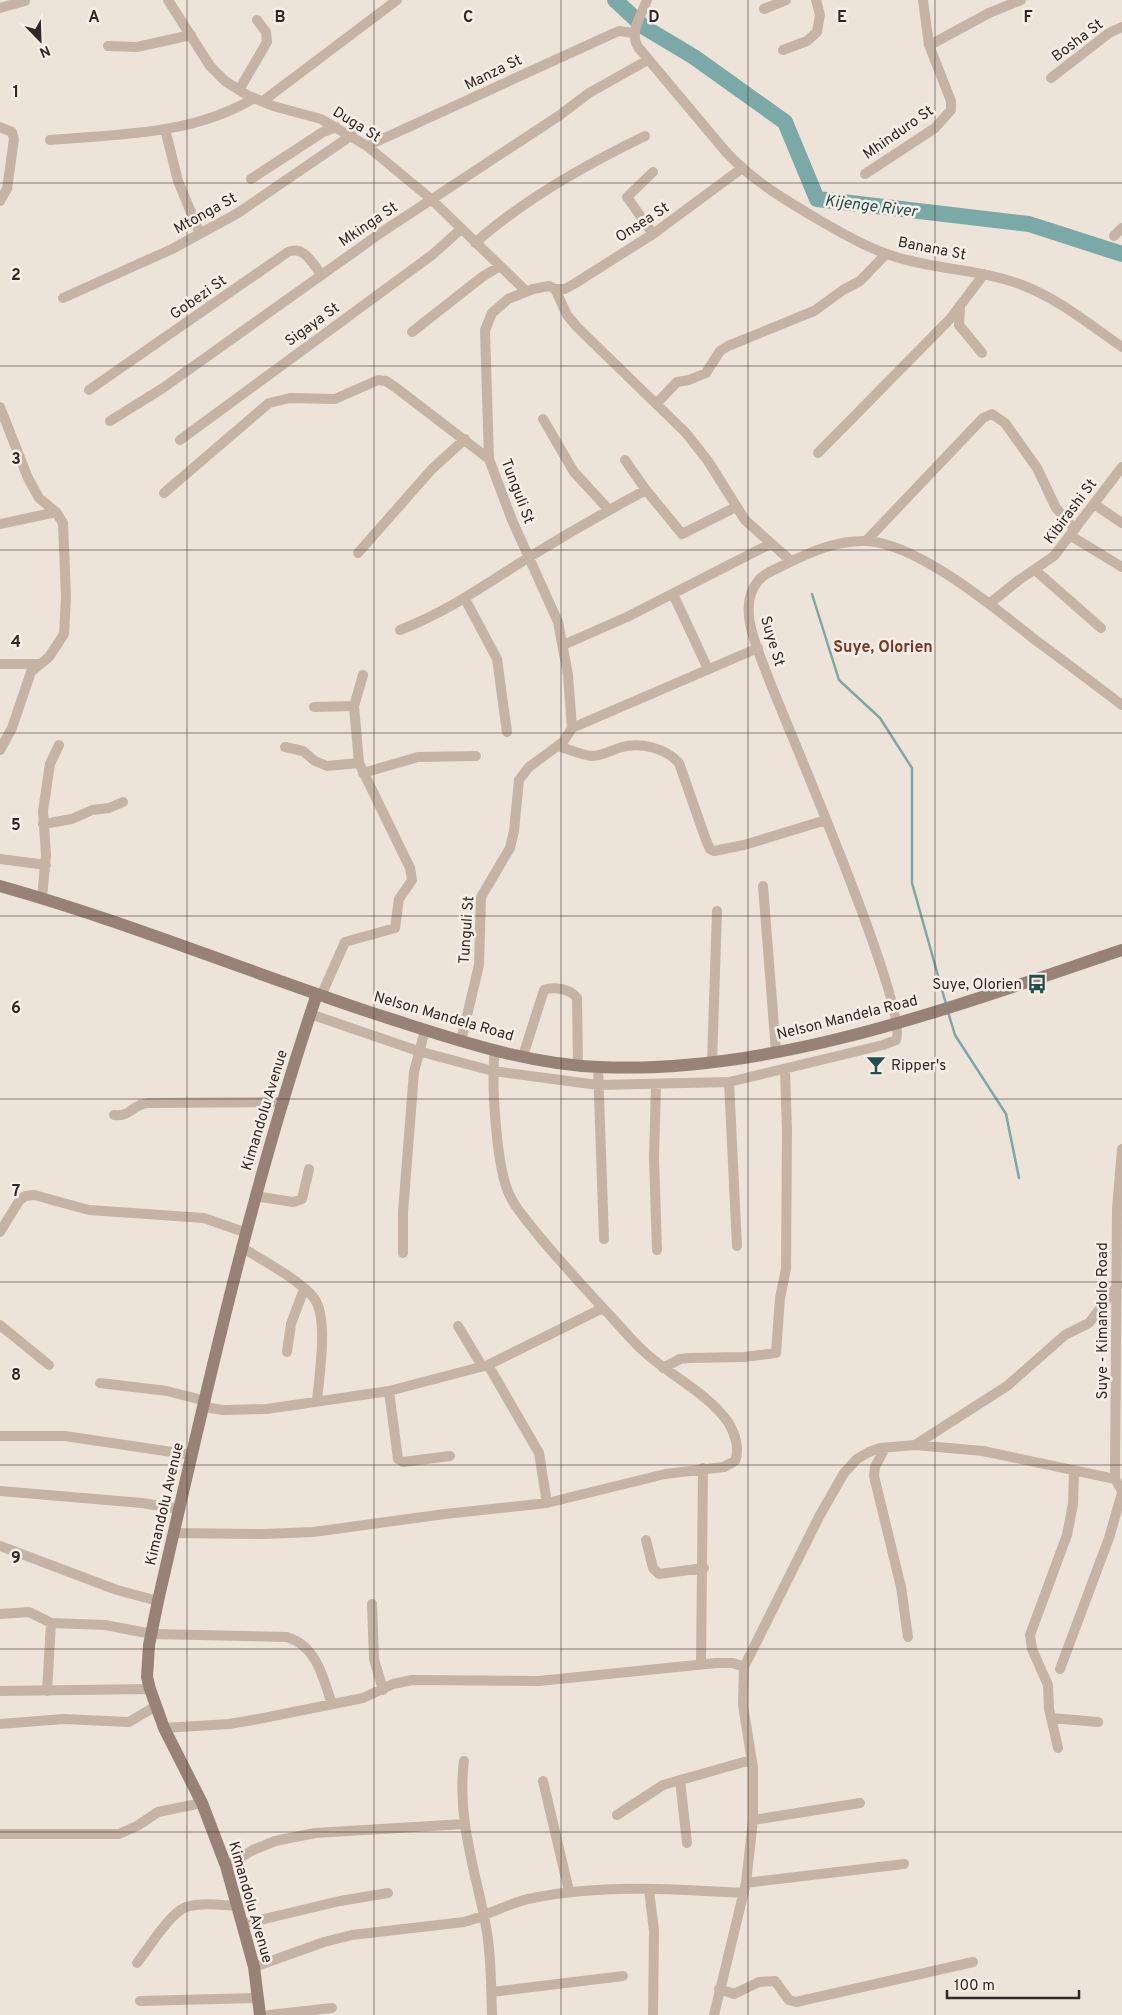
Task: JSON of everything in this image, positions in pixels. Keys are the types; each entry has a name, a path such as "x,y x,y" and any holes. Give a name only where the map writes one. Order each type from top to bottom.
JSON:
{"main road":[{"name":"Nelson Mandela Road","path":"0,886 42,898 319,995 461,1041 523,1056 598,1067 712,1062 776,1052 928,1014 1122,950"},
{"name":"Kimandolu Avenue","path":"260,2015 254,1968 226,1866 202,1803 164,1728 147,1677 158,1601 241,1247 247,1233 255,1196 277,1120 310,1014 319,995"}],"street":[{"path":"0,8 25,0"},
{"name":"Duga St","path":"168,0 210,66 225,81 258,100 273,106 321,119 336,126 367,146 431,199 460,230 526,291"},
{"path":"50,140 165,129 216,118 258,100 396,0"},
{"path":"634,31 644,7 655,0"},
{"path":"764,9 786,0"},
{"path":"784,50 807,41 817,32 820,15 816,0"},
{"name":"Mhinduro St","path":"865,174 935,128 951,110 951,101 930,45 923,0"},
{"path":"930,45 989,13 1021,0"},
{"path":"239,90 267,42 266,32 257,20"},
{"name":"Bosha St","path":"1051,78 1110,33 1122,27"},
{"name":"Manza St","path":"367,146 612,34 619,31 634,31"},
{"name":"Banana St","path":"634,31 633,39 648,60 741,169 765,188 843,234 886,254 912,262 984,274 1039,292 1081,317 1122,347"},
{"path":"108,46 137,47 191,35"},
{"name":"Mkinga St","path":"110,421 170,382 321,274 431,199 560,115 588,93 648,60"},
{"path":"252,179 336,126"},
{"path":"0,127 12,132 14,139 7,189 0,201"},
{"path":"165,129 178,181 200,234"},
{"name":"Mtonga St","path":"63,298 172,249 200,234 270,193 352,136"},
{"path":"475,243 538,196 645,136"},
{"name":"Onsea St","path":"554,289 561,290 570,287 653,234 741,169"},
{"path":"653,172 627,197 653,234"},
{"path":"1114,236 1122,228"},
{"name":"Sigaya St","path":"180,440 432,255 460,230"},
{"name":"Gobezi St","path":"89,390 288,252 294,250 302,251 321,274"},
{"path":"656,404 677,382 690,380 706,373 724,348 814,311 843,290 860,281 886,254"},
{"path":"412,332 482,277 500,266"},
{"path":"818,452 909,363 960,308 984,274"},
{"name":"Tunguli St","path":"461,1041 479,965 482,897 510,848 514,831 519,780 529,767 558,746 569,735 572,728 573,711 564,645 558,622 528,558 489,459 485,330 488,321 498,306 526,291 549,286 554,289"},
{"path":"554,289 567,315 577,327 686,433 708,461 745,520 770,544 792,561"},
{"path":"960,308 959,324 982,353"},
{"path":"164,492 269,403 290,398 335,399 378,380 386,381 396,387 489,459"},
{"path":"0,407 31,484 44,503 56,512 65,529 66,624 64,634 56,650 31,672 12,728 0,750"},
{"path":"866,541 983,418 992,414 1005,423 1037,468 1056,508 1073,532 1122,567"},
{"path":"543,420 574,472 609,510"},
{"path":"358,553 432,469 465,439"},
{"path":"625,460 646,490 682,534 736,507"},
{"name":"Kibirashi St","path":"989,604 1054,556 1122,467"},
{"path":"400,630 434,616 465,599 528,558 646,490"},
{"path":"1094,504 1122,522"},
{"path":"0,524 56,512"},
{"name":"Suye St","path":"896,1022 881,966 860,905 788,731 758,648 748,607 749,596 760,579 815,550 866,541 884,544 929,564 989,604 1122,705"},
{"path":"564,645 592,634 770,544"},
{"path":"1035,570 1101,628"},
{"path":"673,594 708,670"},
{"path":"465,599 497,659 507,732"},
{"path":"572,728 758,648"},
{"path":"0,664 39,664"},
{"path":"319,995 345,942 395,928 399,899 412,880 410,868 361,768 354,706 363,675"},
{"path":"314,707 354,706"},
{"path":"42,898 46,864 42,824 50,764 59,745"},
{"path":"558,746 591,756 623,747 642,746 658,749 675,758 679,763 706,840 710,849 714,851 744,845 826,820"},
{"path":"285,747 302,751 315,762 327,766 361,768 418,757 476,756"},
{"path":"42,824 72,818 123,802"},
{"path":"0,859 46,864"},
{"path":"763,886 776,1052"},
{"path":"712,1062 717,911"},
{"path":"523,1056 544,990 547,988 569,991 577,998 578,1065"},
{"path":"310,1014 418,1052 492,1071 598,1085 729,1082 785,1070 892,1042 898,1037 896,1022"},
{"path":"403,1253 405,1182 414,1072 425,1030"},
{"path":"174,1532 264,1534 313,1532 444,1514 547,1503 665,1474 724,1467 735,1461 738,1451 732,1431 721,1414 647,1354 565,1269 509,1195 496,1125 492,1071 495,1050"},
{"path":"598,1067 604,1239"},
{"path":"663,1368 680,1359 737,1358 776,1353 780,1298 786,1269 785,1070"},
{"path":"729,1082 737,1246"},
{"path":"656,1085 654,1158 657,1250"},
{"path":"114,1115 125,1116 143,1103 284,1102"},
{"name":"Suye - Kimandolo Road","path":"1122,1149 1118,1209 1118,1285 1120,1298 1116,1479 1122,1492"},
{"path":"255,1196 293,1202 302,1199 309,1169"},
{"path":"0,1232 19,1201 30,1195 89,1210 204,1218 247,1233"},
{"path":"241,1247 304,1289 317,1303 321,1317 317,1401"},
{"path":"915,1445 1006,1386 1065,1335 1089,1323 1118,1285"},
{"path":"287,1352 291,1324 304,1289"},
{"path":"100,1383 159,1390 223,1410 267,1408 389,1391 485,1366 603,1308"},
{"path":"0,1325 49,1365"},
{"path":"458,1326 540,1453 547,1503"},
{"path":"389,1391 398,1459 403,1462 450,1456"},
{"path":"0,1436 65,1436 192,1455"},
{"path":"714,2015 745,1888 753,1820 751,1760 744,1712 744,1667 820,1515 844,1473 857,1459 869,1452 885,1448 915,1445 984,1451 1074,1472 1116,1479"},
{"path":"885,1448 874,1467 874,1476 901,1587 908,1637"},
{"path":"701,1664 704,1568 703,1468"},
{"path":"1058,1748 1051,1718 1048,1685 1032,1648 1030,1634 1068,1535 1073,1504 1074,1472"},
{"path":"0,1490 142,1503 179,1509"},
{"path":"1060,1669 1109,1538 1122,1492"},
{"path":"646,1540 653,1568 659,1574 704,1568"},
{"path":"0,1546 117,1590 158,1601"},
{"path":"372,1604 374,1659 383,1690"},
{"path":"0,1614 29,1612 51,1622 104,1625 152,1634 280,1636 295,1639 308,1648 314,1658 332,1704"},
{"path":"47,1691 51,1622"},
{"path":"164,1728 229,1724 363,1698 393,1684 412,1680 540,1681 701,1664 733,1663 744,1667"},
{"path":"0,1691 150,1689"},
{"path":"0,1724 63,1719 129,1722 156,1706"},
{"path":"1051,1718 1098,1722"},
{"path":"618,1815 655,1789 751,1760"},
{"path":"464,1761 461,1779 464,1824 484,1917 492,1992 492,2015"},
{"path":"680,1780 687,1844"},
{"path":"543,1781 569,1891"},
{"path":"0,1834 115,1835 130,1830 158,1812 202,1803"},
{"path":"753,1820 860,1803"},
{"path":"226,1866 253,1850 275,1841 315,1833 464,1824"},
{"path":"254,1968 345,1937 464,1922 484,1917 530,1898 569,1891 745,1888 904,1864"},
{"path":"649,1890 654,1931 653,2015"},
{"path":"243,1924 340,1901 388,1893"},
{"path":"137,1963 163,1929 184,1908 214,1904 237,1906"},
{"path":"719,1989 734,1994 759,1982 775,1982 789,2000 796,2002 974,1962"},
{"path":"492,1992 623,1976"},
{"path":"140,2001 258,1998"},
{"path":"269,2015 332,2008"}],"waterway":[{"name":"Kijenge River","path":"615,0 644,27 694,57 785,122 817,199 1029,224 1122,254"},
{"path":"812,594 839,680 880,718 912,768 912,883 946,1004"},
{"path":"948,1012 955,1035 1006,1114 1019,1178"}],"place":[{"name":"Suye, Olorien","path":"1037,984"},
{"name":"Ripper's","path":"876,1065"}],"district":[{"name":"Suye, Olorien","path":"883,646"}]}
